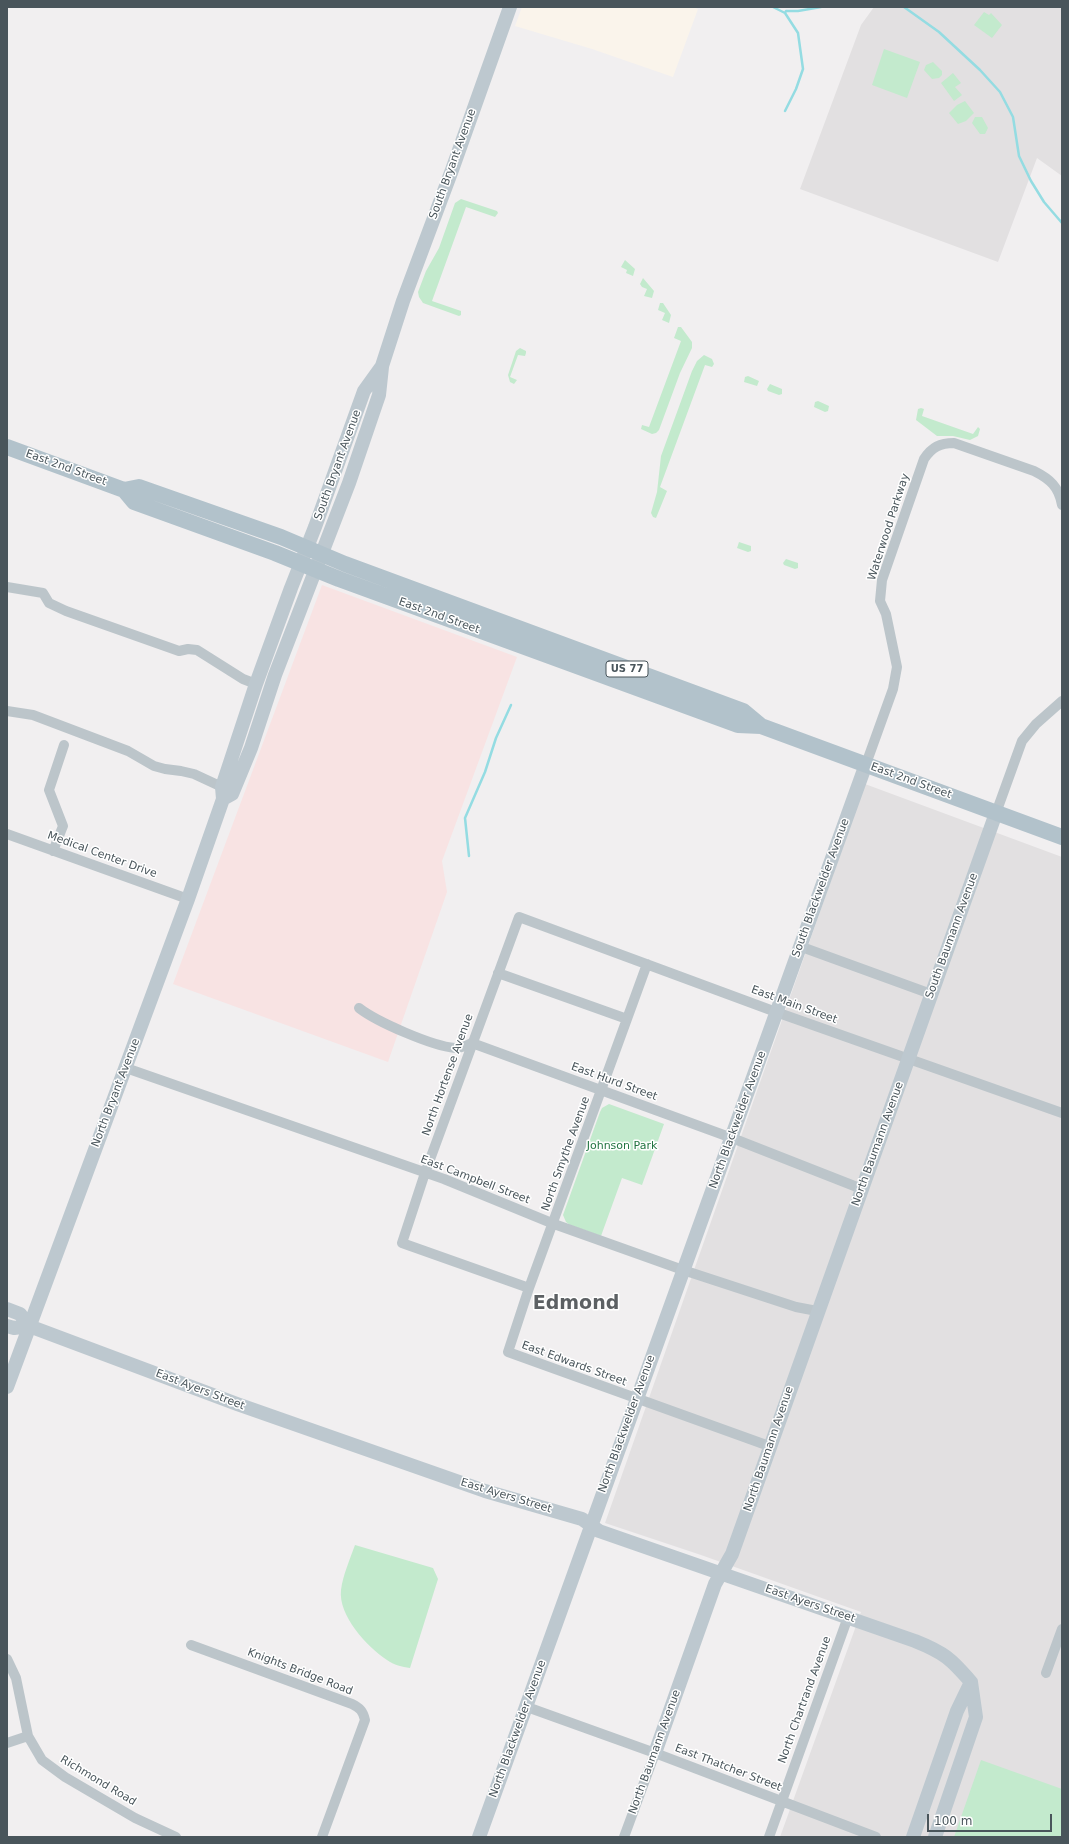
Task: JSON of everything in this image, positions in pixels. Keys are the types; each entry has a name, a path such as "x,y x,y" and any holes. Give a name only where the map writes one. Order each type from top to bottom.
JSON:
{"main road":[{"name":"East 2nd Street","path":"7,446 124,490 134,502 738,726 761,726 1062,837"},
{"name":"East 2nd Street","path":"124,490 139,487 307,548 743,711 761,726"},
{"path":"474,628 499,620"},
{"path":"656,695 664,692 688,698 705,698"}],"street":[{"name":"South Bryant Avenue","path":"223,793 256,684 300,563 307,548 364,391 382,366 403,301 452,171 510,7"},
{"path":"7,711 33,715 128,750 154,766 165,769 181,770 194,774 223,793 232,794 246,761 275,675 374,413 379,395 382,366"},
{"name":"Waterwood Parkway","path":"866,764 892,688 897,667 886,614 880,601 882,580 924,459 929,452 942,443 954,443 1034,471 1045,476 1056,486 1062,505"},
{"path":"7,588 43,593 49,603 66,612 179,651 197,650 243,679 256,684"},
{"path":"996,813 1022,741 1036,724 1062,701"},
{"path":"53,850 62,826 49,790 64,745"},
{"name":"South Blackwelder Avenue","path":"776,1012 866,764"},
{"name":"North Bryant Avenue","path":"7,1387 188,899 223,793"},
{"name":"South Baumann Avenue","path":"908,1059 996,813"},
{"name":"Medical Center Drive","path":"7,834 188,899"},
{"name":"East Main Street","path":"519,917 776,1012 1062,1113"},
{"name":"North Hortense Avenue","path":"519,917 425,1173 402,1243 529,1288"},
{"path":"799,946 931,994"},
{"name":"North Smythe Avenue","path":"508,1352 529,1288 554,1224 647,964"},
{"path":"498,973 628,1018"},
{"path":"359,1008 369,1016 403,1032 456,1049 472,1043"},
{"name":"North Blackwelder Avenue","path":"479,1837 527,1707 590,1525 732,1138 776,1012"},
{"name":"East Hurd Street","path":"472,1043 732,1138 862,1189"},
{"name":"North Baumann Avenue","path":"624,1837 720,1574 732,1554 817,1311 908,1059"},
{"name":"East Campbell Street","path":"126,1068 444,1179 554,1224 683,1270 796,1307 817,1311"},
{"path":"7,1309 20,1314 29,1326 14,1328 7,1326"},
{"name":"East Ayers Street","path":"29,1326 237,1404 484,1491 582,1519 598,1531 848,1617 936,1650 960,1668 971,1682"},
{"name":"East Edwards Street","path":"508,1352 769,1446"},
{"name":"North Chartrand Avenue","path":"769,1837 848,1617"},
{"path":"1046,1673 1062,1629"},
{"name":"Knights Bridge Road","path":"191,1645 352,1704 360,1708 364,1713 365,1720 322,1837"},
{"name":"Richmond Road","path":"7,1658 16,1678 22,1698 28,1736 42,1760 65,1777 135,1818 165,1835 176,1837"},
{"path":"913,1837 957,1711 971,1682"},
{"path":"935,1837 976,1717 971,1682"},
{"name":"East Thatcher Street","path":"527,1707 655,1753 876,1837"},
{"path":"7,1743 28,1736"}],"shaded area":[{"path":"522,7 693,7 698,9 673,77 592,49 515,26"},
{"path":"874,7 1062,7 1062,176 1037,158 998,262 800,189 861,25"},
{"path":"322,585 517,657 442,861 447,892 388,1062 173,984"},
{"path":"865,784 1062,857 1062,1837 780,1837 861,1612 701,1555 605,1523"}],"green space":[{"path":"984,12 989,15 991,13 1002,25 992,38 974,25"},
{"path":"884,49 920,62 907,98 872,85"},
{"path":"933,62 942,71 942,75 939,78 932,79 924,70 926,65"},
{"path":"953,73 961,83 955,87 962,95 954,101 941,83"},
{"path":"965,101 974,113 966,121 958,124 949,113 957,105"},
{"path":"975,117 982,117 988,128 985,134 980,134 972,123"},
{"path":"461,199 497,211 498,213 495,217 466,207 432,301 461,311 461,315 459,316 423,303 418,292 426,271 439,248 455,203"},
{"path":"625,260 635,269 633,276 626,273 627,270 621,267"},
{"path":"643,278 654,291 652,298 644,296 647,289 642,287 640,284"},
{"path":"660,303 663,303 671,315 669,323 662,320 665,313 658,310"},
{"path":"678,327 681,327 692,342 692,348 680,373 659,430 652,434 641,429 642,425 649,427 681,341 674,338"},
{"path":"520,348 526,351 526,353 525,356 518,355 510,377 517,380 514,384 510,382 508,375 516,351"},
{"path":"704,355 712,359 714,364 712,367 705,365 660,487 667,491 656,518 653,517 651,513 657,492 661,456 692,371 697,361"},
{"path":"748,376 759,381 757,386 744,382 745,377"},
{"path":"770,384 782,389 782,394 779,395 768,391 767,389"},
{"path":"818,401 829,406 828,411 825,412 814,407 815,402"},
{"path":"918,409 924,409 922,416 973,434 978,427 980,429 978,436 970,440 953,436 937,436 916,420"},
{"path":"739,542 751,546 751,551 748,552 737,548"},
{"path":"786,559 798,563 798,568 795,569 784,565 783,563"},
{"name":"Johnson Park","path":"609,1104 664,1124 642,1185 622,1178 601,1236 570,1225 566,1222 563,1215 600,1112 602,1108"},
{"path":"355,1545 433,1568 438,1579 410,1668 392,1663 371,1647 355,1630 344,1610 341,1600 342,1584"},
{"path":"981,1760 1062,1789 1062,1837 954,1837"}],"waterway":[{"path":"773,7 785,13 798,33 803,69 796,89 785,111"},
{"path":"785,13 786,11 798,11 821,7"},
{"path":"904,7 939,32 980,70 1000,92 1013,117 1019,156 1031,181 1044,202 1062,223"},
{"path":"469,856 465,818 485,772 496,738 511,705"}],"district":[{"name":"Edmond","path":"576,1304"}]}
